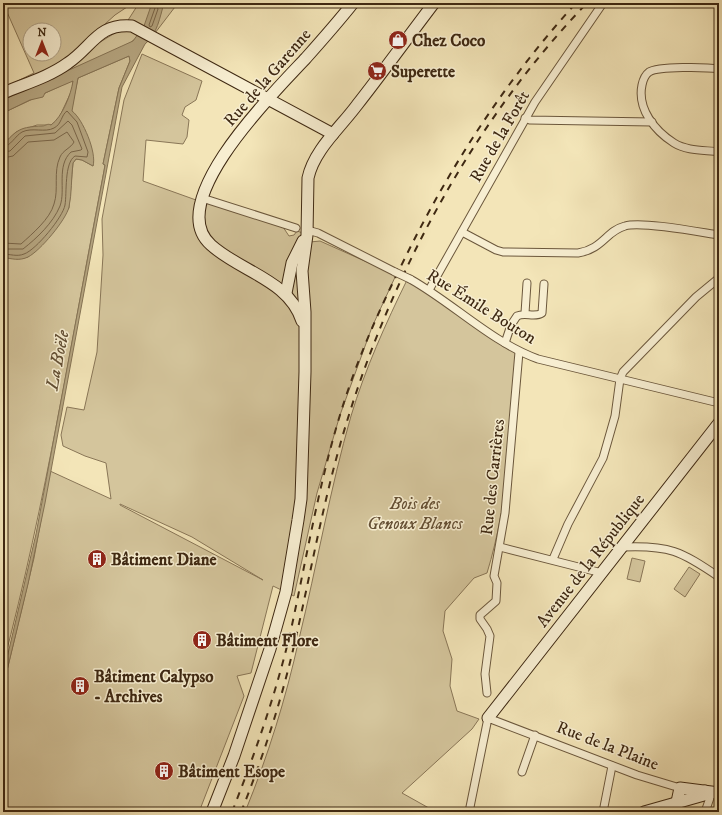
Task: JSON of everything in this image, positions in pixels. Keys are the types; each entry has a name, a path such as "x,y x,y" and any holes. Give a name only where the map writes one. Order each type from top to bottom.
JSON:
{"main road":[{"name":"Rue de la Garenne","path":"305,333 300,315 287,295 217,250 206,240 199,220 202,198 226,152 267,98 326,35 353,3"},
{"path":"212,812 253,704 286,592 301,498 305,333 302,271 303,231 310,170 314,160 333,134 434,3"},
{"path":"3,93 44,76 69,63 106,29 132,26 333,134"},
{"path":"287,295 292,263 303,231"},
{"path":"287,295 303,288"},
{"name":"Avenue de la République","path":"488,718 719,423"},
{"path":"677,802 680,788"},
{"name":"Rue de la Plaine","path":"680,788 712,792"},
{"path":"644,812 712,792"}],"street":[{"name":"Rue de la Forêt","path":"429,290 526,118 602,3"},
{"path":"719,69 695,67 655,70 648,72 642,83 641,98 645,111 652,122 675,143 691,149 719,152"},
{"path":"526,118 530,120 652,122"},
{"path":"202,198 303,231"},
{"path":"462,232 496,250 503,252 571,253 589,252 618,229 635,224 719,235"},
{"name":"Rue Émile Bouton","path":"303,231 318,233 410,279 429,290 519,352 538,359 719,404"},
{"path":"553,559 568,524 603,458 614,416 620,379 628,366 696,297 719,278"},
{"path":"526,313 527,282"},
{"path":"505,343 517,316 526,313 539,315 542,313 544,284"},
{"name":"Rue des Carrières","path":"519,352 505,513 500,547 553,559 602,573"},
{"path":"487,693 485,674 490,636 480,619 480,615 496,601 497,584 494,576 500,547"},
{"path":"623,547 658,548 676,551 691,558 719,577"},
{"path":"469,812 488,718"},
{"name":"Rue de la Plaine","path":"488,718 612,766 680,788"},
{"path":"522,772 535,735"},
{"path":"603,812 612,766"},
{"path":"705,812 712,792"}],"green space":[{"path":"3,3 133,3 115,15 73,53 97,44 123,28 139,3 178,3 152,37 139,36 126,46 3,100 3,88 34,73 29,62 62,62 62,22 22,22 22,46"},
{"path":"142,54 202,81 196,100 185,107 182,115 189,120 187,137 183,144 146,140 143,181 196,200 196,204 208,203 283,227 289,236 294,235 297,231 303,233 310,242 320,241 396,275 372,327 340,415 317,493 294,596 273,586 251,673 237,676 244,696 199,812 3,812 3,687 34,558 50,471 111,499 106,463 85,456 63,446 61,435 67,407 84,410 97,352 103,255 102,219 124,100","holes":["120,504 192,537 263,580"]},
{"path":"129,56 130,61 119,88 103,164 105,165 104,171 58,419 32,542 3,665 3,257 18,259 28,257 51,235 69,208 73,163 76,159 82,160 93,166 91,150 85,132 76,116 71,111 78,78"},
{"path":"73,80 72,90 58,120 51,125 37,125 16,132 3,145 3,113"},
{"name":"Bois des Genoux Blancs","path":"407,280 519,352 512,435 505,491 487,573 474,578 445,611 443,631 452,659 450,686 457,711 479,719 472,729 402,793 436,812 245,812 276,727 294,661 343,444 351,416 376,346"},
{"path":"632,558 645,561 640,582 627,579"},
{"path":"689,567 700,574 685,597 674,589"}],"water":[{"path":"152,3 164,3 155,31 145,44 122,87 45,503 28,584 3,687 4,659 7,658 36,534 104,171 105,165 103,164 119,88 130,61 129,56 78,78 72,111 85,128 93,153 93,166 82,160 76,159 73,163 70,202 67,213 58,227 45,242 33,254 22,259 3,257 3,145 12,135 24,128 48,124 51,125 59,117 65,105 73,81 45,93 43,97 30,100 3,113 3,100 133,41 144,26"}],"railway":[{"path":"232,812 258,743 280,672 292,625 320,493 340,415 353,376 376,318 421,227 459,159 480,126 525,63 576,3"},
{"path":"241,812 263,752 282,691 293,650 315,547 340,445 359,385 381,325 407,266 437,209 470,153 506,100 545,50 587,3"}],"place":[{"name":"Chez Coco","path":"398,40"},
{"name":"Superette","path":"377,71"},
{"name":"Bâtiment Diane","path":"97,559"},
{"name":"Bâtiment Flore","path":"202,640"},
{"name":"Bâtiment Calypso - Archives","path":"80,686"},
{"name":"Bâtiment Esope","path":"164,771"}],"water label":[{"name":"La Boële","path":"57,360"}]}
